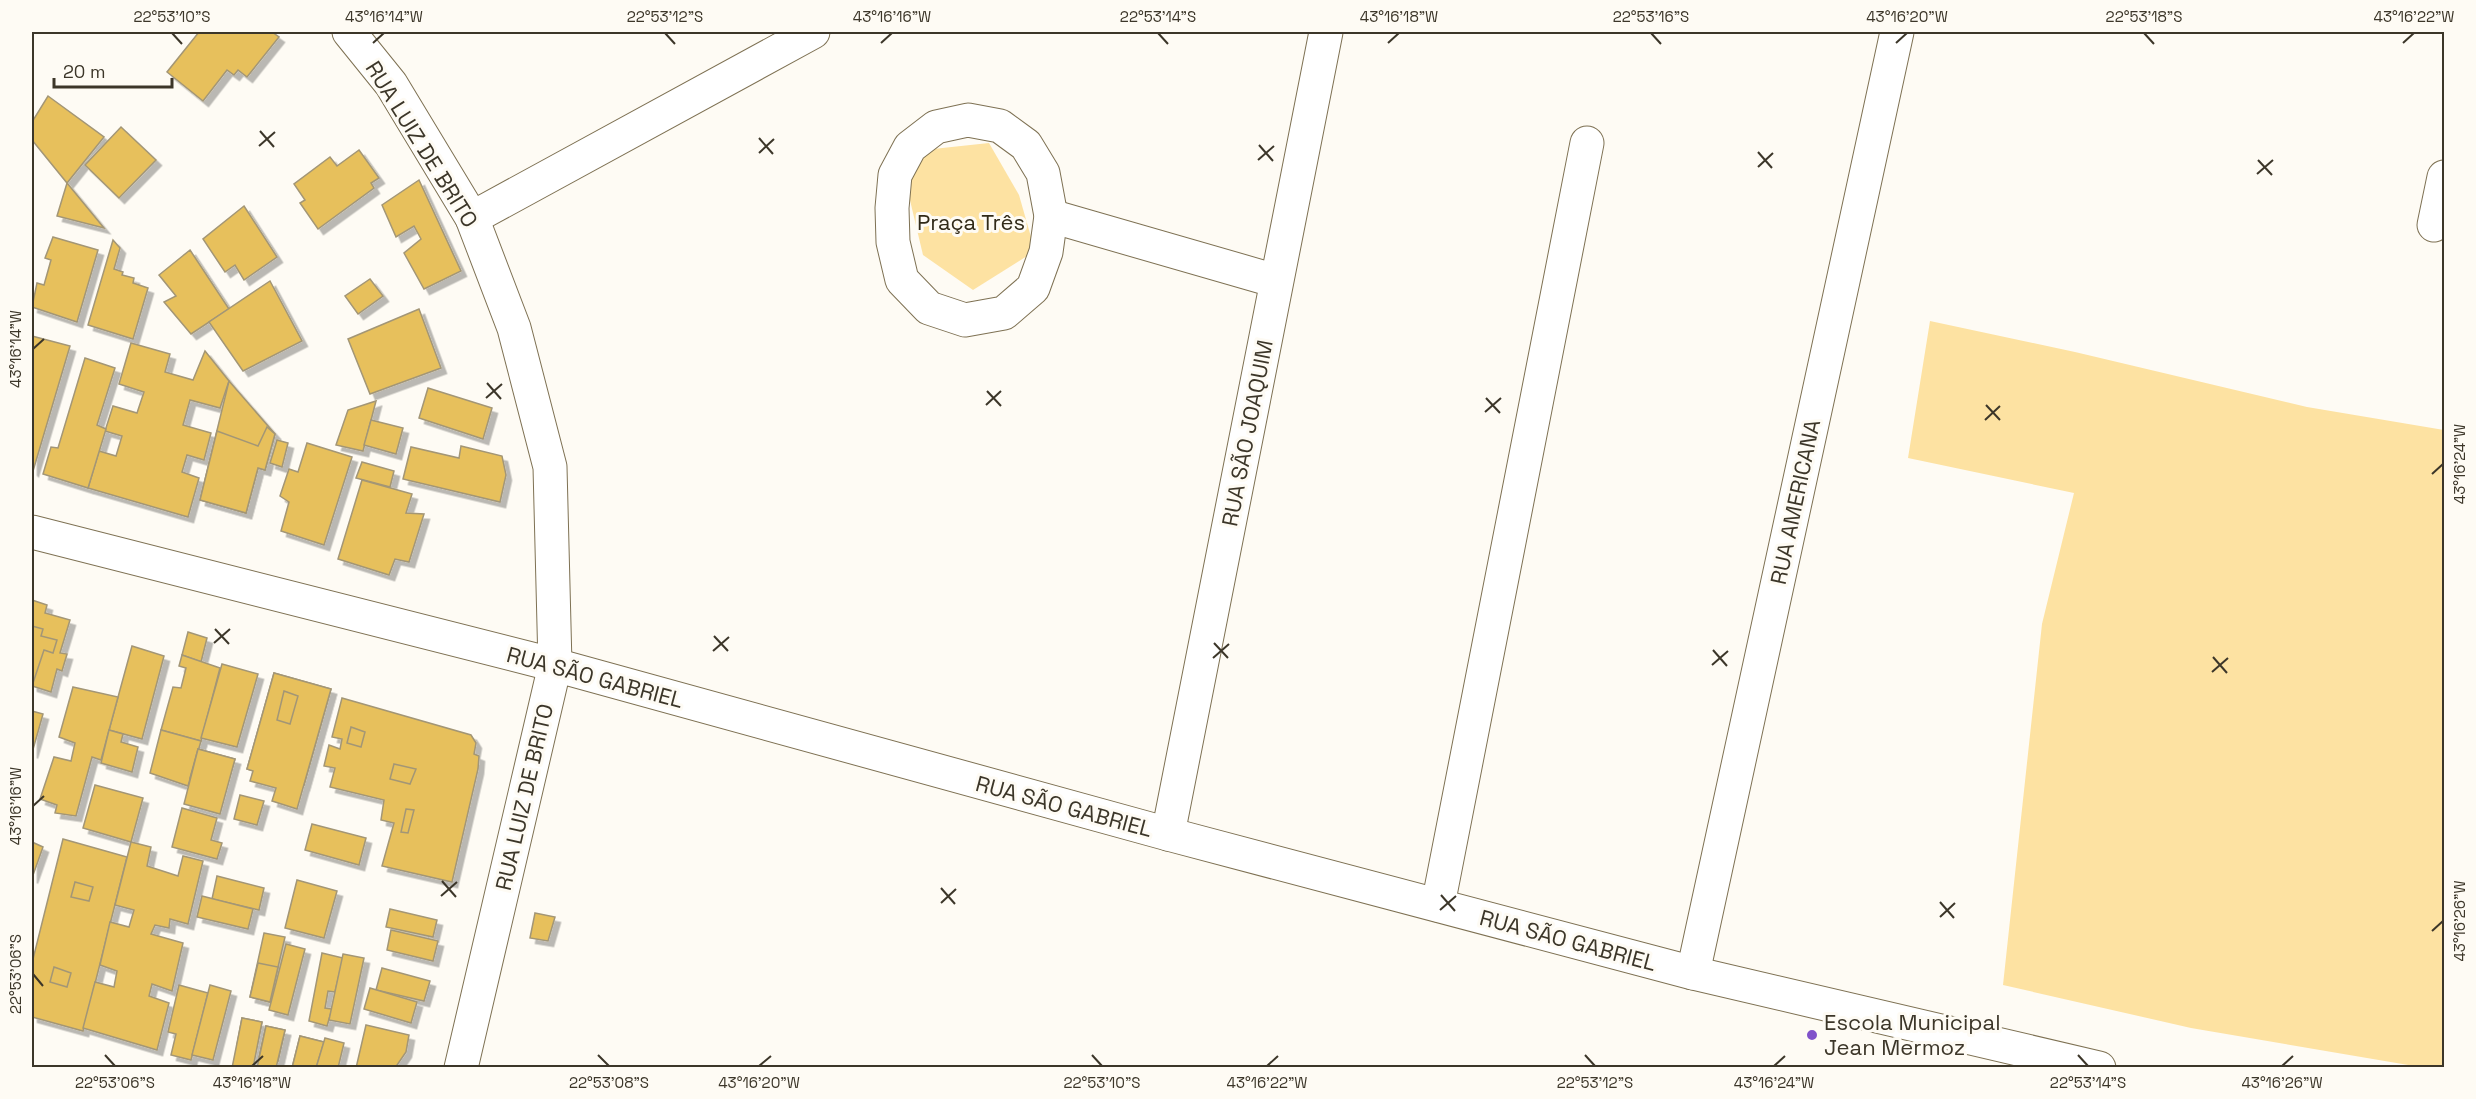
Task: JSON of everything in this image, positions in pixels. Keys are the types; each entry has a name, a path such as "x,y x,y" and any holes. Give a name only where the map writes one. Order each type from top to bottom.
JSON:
{"street":[{"name":"RUA LUIZ DE BRITO","path":"349,32 391,84 472,218 514,328 550,467 555,665 460,1068"},
{"path":"472,218 813,32"},
{"name":"RUA SÃO JOAQUIM","path":"1168,834 1326,32"},
{"name":"RUA AMERICANA","path":"1693,973 1897,32"},
{"path":"968,120 1000,126 1026,145 1043,173 1051,216 1046,252 1033,288 1004,313 965,320 929,308 902,280 893,242 892,208 895,175 910,147 936,127 968,120"},
{"path":"1438,906 1587,143"},
{"path":"2434,225 2445,177"},
{"path":"1051,216 1276,281"},
{"name":"RUA SÃO GABRIEL","path":"32,531 555,665 1168,834 1693,973 2099,1068"}],"green space":[{"name":"Praça Três","path":"989,143 1019,195 1035,251 973,290 923,255 904,175 933,149"},
{"path":"1930,321 2075,352 2307,407 2444,430 2444,1067 2420,1067 2191,1028 2003,985 2042,624 2074,493 1908,458"}],"building":[{"path":"199,32 272,32 279,37 247,77 238,70 234,75 227,70 203,101 167,72"},
{"path":"48,96 104,137 67,183 32,140 32,122"},
{"path":"121,127 156,160 119,198 85,165"},
{"path":"359,150 379,178 371,183 374,188 318,229 300,203 305,200 294,184 330,157 337,166"},
{"path":"419,180 461,271 424,289 404,253 421,239 414,226 396,237 382,205"},
{"path":"67,183 104,228 57,216"},
{"path":"244,206 277,257 244,280 235,265 225,272 203,239"},
{"path":"53,237 98,250 77,322 32,307 37,283 44,285 51,260 45,258"},
{"path":"113,240 120,248 114,269 123,272 122,275 134,278 133,283 148,288 133,339 88,325"},
{"path":"190,250 229,309 191,334 164,302 176,296 159,275"},
{"path":"370,279 383,296 358,314 345,296"},
{"path":"270,281 302,341 243,371 209,322"},
{"path":"419,309 441,368 370,394 348,339"},
{"path":"32,336 70,346 33,471 32,470"},
{"path":"131,343 170,354 165,372 193,380 205,351 229,381 220,408 190,400 183,425 211,433 204,460 187,455 182,472 199,478 188,517 88,488 99,451 116,456 122,436 105,431 113,406 137,413 144,392 119,384"},
{"path":"85,358 115,368 97,425 106,429 88,488 43,474 51,447 58,448"},
{"path":"229,381 275,434 265,470 258,468 246,513 200,500"},
{"path":"428,388 492,408 483,439 419,418"},
{"path":"376,401 363,451 336,445 348,410"},
{"path":"371,420 403,428 396,454 364,445"},
{"path":"267,427 275,434 265,470 258,468 246,513 200,500 217,431 258,446"},
{"path":"277,440 288,443 282,467 270,463"},
{"path":"307,443 352,457 324,545 281,531 289,502 280,496 289,469 298,472"},
{"path":"461,446 502,456 506,475 500,502 403,479 411,447 459,458"},
{"path":"362,462 394,471 390,487 356,478"},
{"path":"362,480 412,494 406,513 424,514 409,562 395,559 389,575 338,559"},
{"path":"32,600 47,605 45,613 70,620 60,653 67,654 62,671 57,669 51,692 32,686"},
{"path":"32,626 43,629 41,636 57,640 53,653 44,650 32,686"},
{"path":"188,632 207,638 201,662 182,655"},
{"path":"132,646 164,656 142,739 109,730"},
{"path":"182,655 220,668 201,741 161,730 173,687 181,688 186,668 179,666"},
{"path":"222,664 258,674 237,747 201,738"},
{"path":"274,673 331,689 304,785 247,769"},
{"path":"274,673 331,689 297,809 272,801 276,788 250,781 253,771 247,769"},
{"path":"73,687 118,697 101,760 92,757 76,816 55,813 57,805 40,799 54,757 71,761 75,743 59,737"},
{"path":"284,691 298,696 290,724 277,720"},
{"path":"342,698 471,735 476,743 474,754 479,756 478,769 452,882 382,866 394,823 381,820 384,800 330,787 335,768 324,766 329,745 340,749 342,739 332,737"},
{"path":"32,711 43,714 32,753"},
{"path":"351,727 365,732 361,747 347,743"},
{"path":"109,730 123,734 121,742 138,747 132,772 101,763"},
{"path":"161,730 201,741 188,786 150,773"},
{"path":"198,749 235,759 226,789 190,778"},
{"path":"198,749 235,759 220,814 184,804"},
{"path":"394,764 416,769 410,784 390,779"},
{"path":"95,785 143,798 131,842 83,828"},
{"path":"240,795 264,801 257,825 234,819"},
{"path":"182,808 217,818 211,840 222,843 217,859 172,847"},
{"path":"406,809 414,810 408,833 401,832"},
{"path":"312,824 366,838 359,865 305,850"},
{"path":"63,839 127,857 83,1031 32,1017 32,963"},
{"path":"32,842 43,847 32,878"},
{"path":"131,842 151,847 147,866 178,876 183,856 203,861 188,924 170,919 169,928 155,925 151,934 183,943 172,991 152,984 149,996 169,1003 157,1050 83,1028 95,982 114,987 117,971 100,965 110,922 129,927 134,910 115,905"},
{"path":"217,876 264,888 259,910 212,899"},
{"path":"297,880 337,891 324,938 285,928"},
{"path":"75,882 93,887 89,901 71,897"},
{"path":"202,896 253,909 248,929 197,917"},
{"path":"390,909 437,920 433,937 386,927"},
{"path":"535,913 555,917 548,941 530,938"},
{"path":"391,930 438,941 433,961 387,950"},
{"path":"264,933 285,937 270,1002 250,997"},
{"path":"286,944 305,949 288,1015 269,1010"},
{"path":"322,953 343,958 335,992 328,991 325,1008 332,1009 327,1026 309,1021"},
{"path":"343,954 364,958 350,1024 329,1020"},
{"path":"258,963 278,967 270,1002 250,997"},
{"path":"54,967 71,973 67,987 50,982"},
{"path":"382,968 430,981 424,1001 376,990"},
{"path":"179,985 208,993 191,1060 171,1055 176,1034 168,1032"},
{"path":"210,985 231,991 213,1060 192,1055"},
{"path":"370,988 417,1002 411,1023 364,1009"},
{"path":"242,1018 262,1022 256,1050 237,1045"},
{"path":"242,1018 262,1022 253,1068 232,1068"},
{"path":"366,1025 409,1035 406,1052 395,1068 356,1068"},
{"path":"266,1026 285,1030 278,1061 259,1057"},
{"path":"266,1026 285,1030 276,1068 257,1068"},
{"path":"300,1036 324,1042 316,1068 293,1064"},
{"path":"300,1036 324,1042 316,1068 292,1068"},
{"path":"325,1038 344,1043 338,1068 316,1068"}],"place":[{"name":"Escola Municipal Jean Mermoz","path":"1812,1035"}]}
